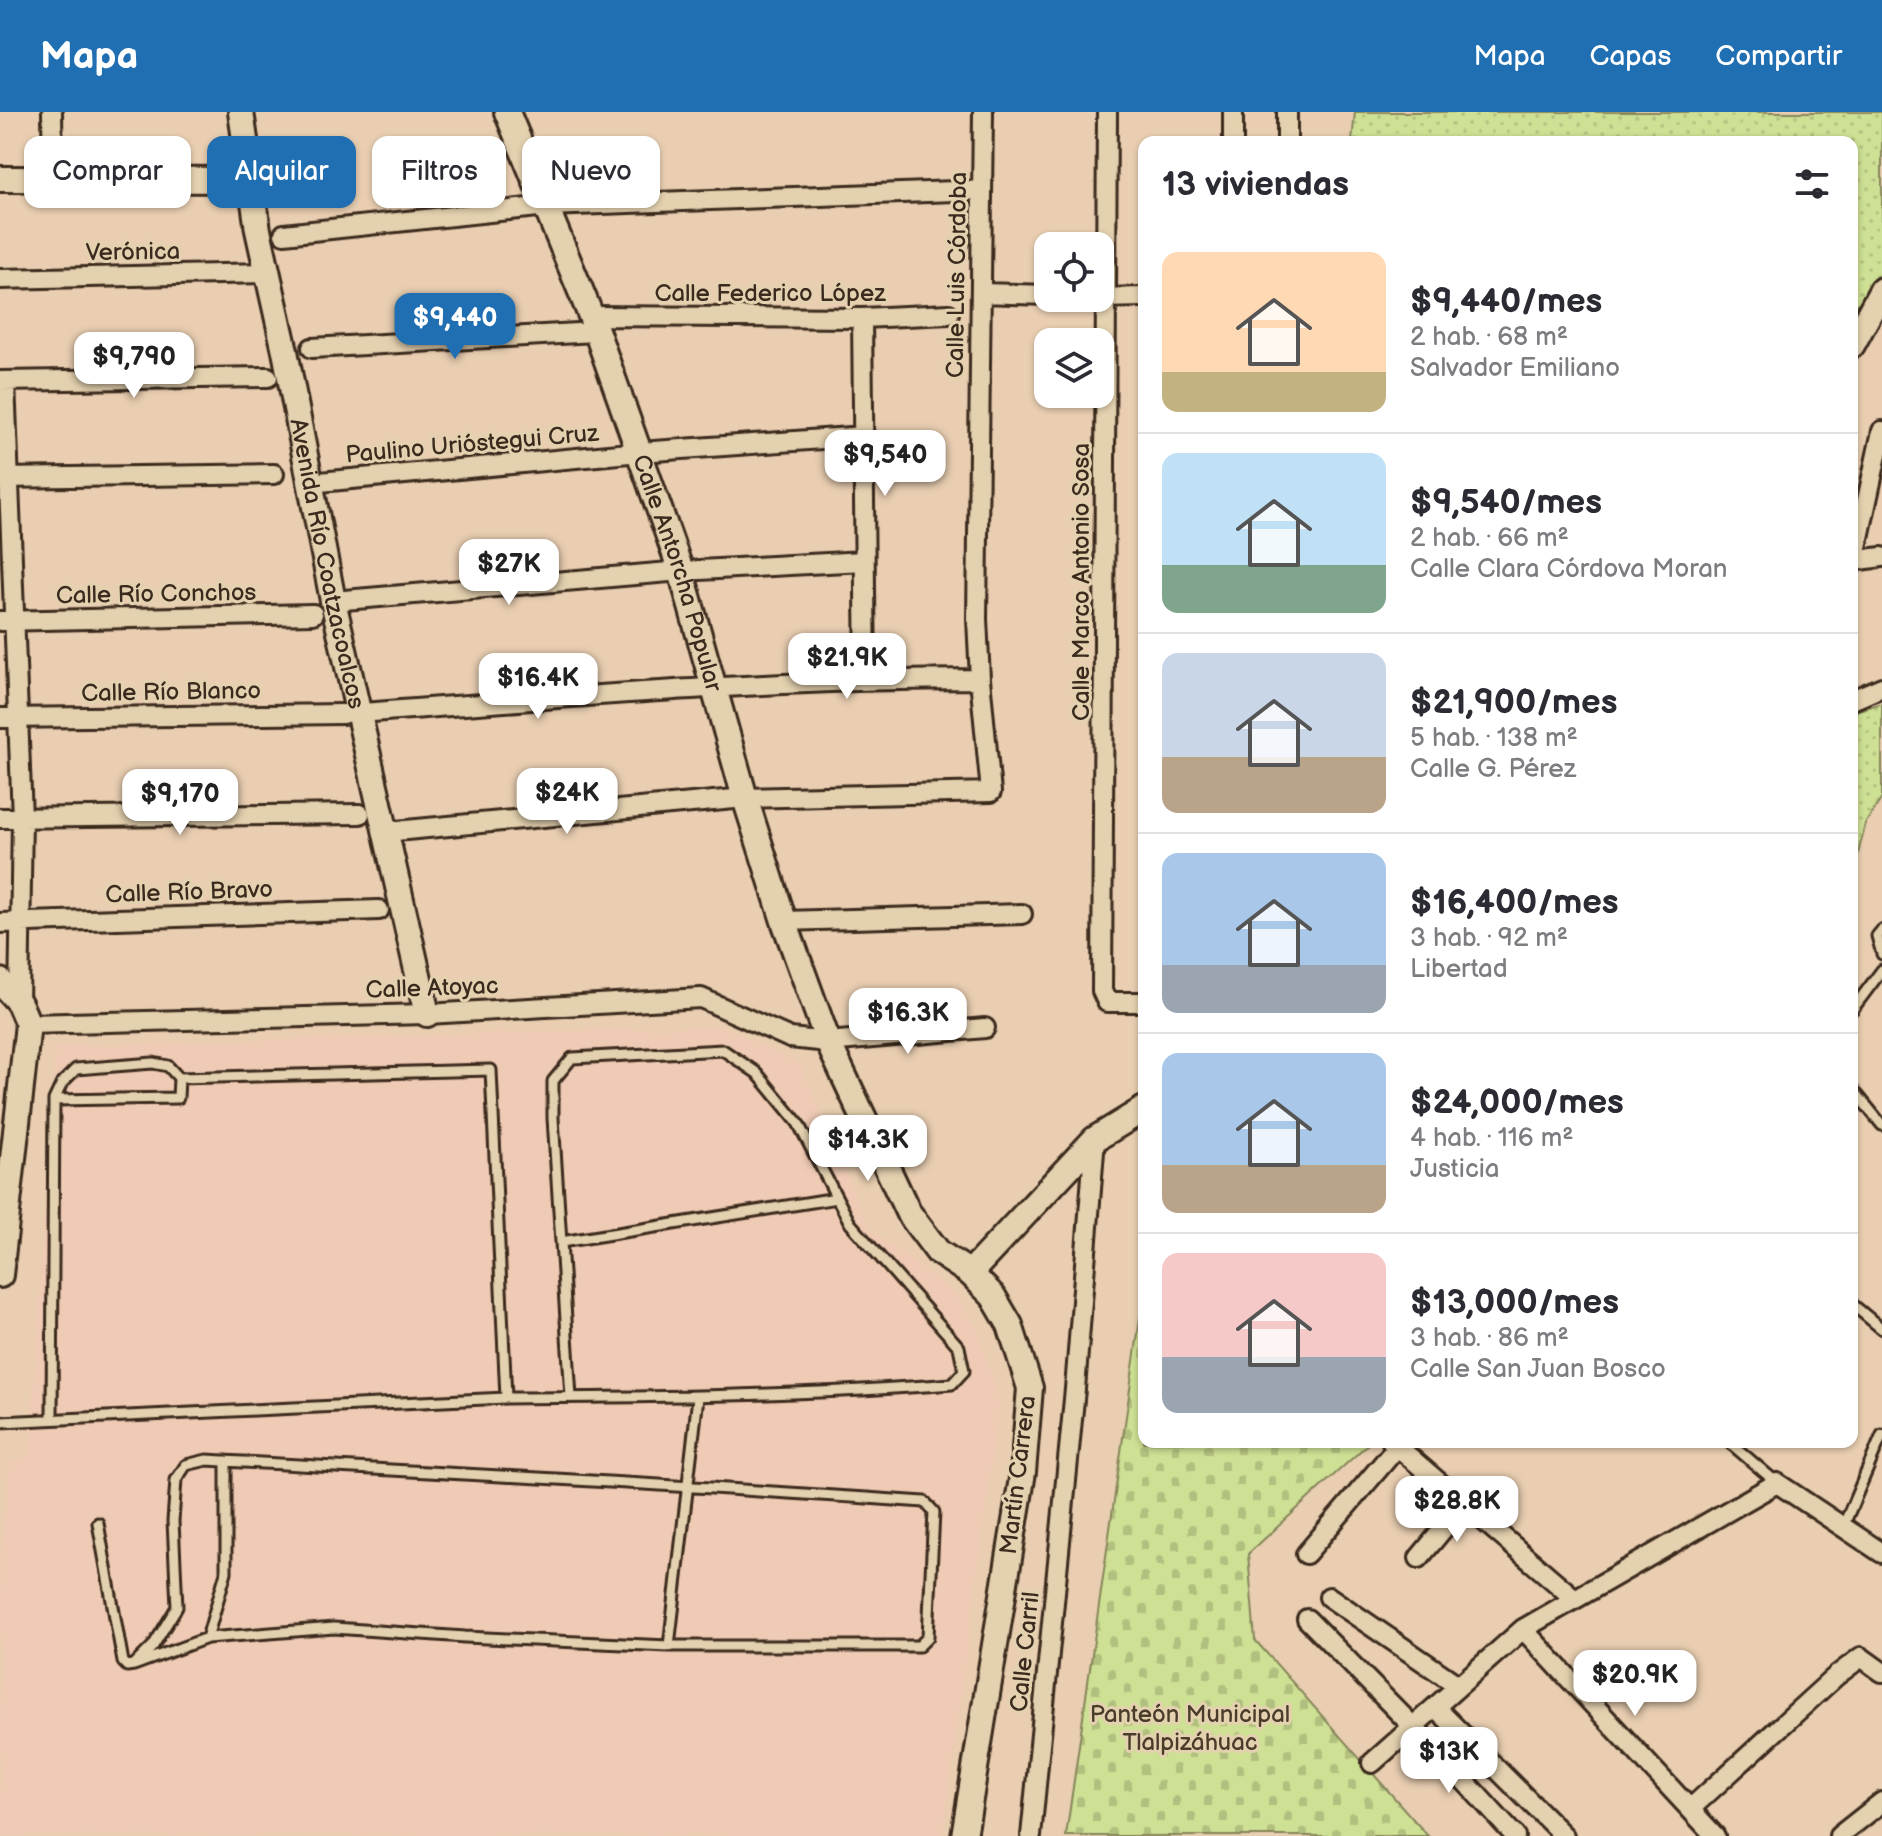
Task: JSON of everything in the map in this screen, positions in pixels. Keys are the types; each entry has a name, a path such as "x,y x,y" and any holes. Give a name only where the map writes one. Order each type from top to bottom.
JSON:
{"main road":[{"name":"Calle Antorcha Popular","path":"507,112 522,147"},
{"name":"Avenida Río Coatzacoalcos","path":"246,114 248,136"},
{"path":"0,179 24,179"},
{"name":"Avenida Río Coatzacoalcos","path":"256,208 309,483 323,608 385,832 427,1014"},
{"name":"Calle Antorcha Popular","path":"548,208 640,452 681,571 745,798 784,921 828,1042"},
{"path":"1858,334 1882,290"},
{"path":"0,981 24,1013 10,1116 0,1275"},
{"name":"Martín Carrera","path":"828,1042 908,1212 938,1252 970,1273 993,1296 1010,1325 1030,1388 1023,1472 964,1836"},
{"path":"970,1273 1095,1139 1138,1113"}],"street":[{"path":"52,112 52,136"},
{"name":"Calle Luis Córdoba","path":"745,798 991,792 977,619 983,112"},
{"name":"Calle Marco Antonio Sosa","path":"1104,232 1107,112"},
{"path":"1233,112 1233,136"},
{"path":"1287,112 1287,136"},
{"path":"660,202 982,190"},
{"path":"284,234 528,208"},
{"name":"Verónica","path":"0,279 267,273"},
{"path":"981,293 1034,295"},
{"path":"1114,298 1138,297"},
{"name":"Calle Marco Antonio Sosa","path":"1103,312 1102,991 1107,1002 1138,1002"},
{"name":"Calle Federico López","path":"312,348 593,324 949,314"},
{"path":"862,318 866,679"},
{"path":"24,1013 20,922 22,818 9,718 3,381 268,377"},
{"path":"1858,539 1882,431"},
{"name":"Paulino Urióstegui Cruz","path":"309,483 640,452 864,436"},
{"path":"4,478 274,474"},
{"path":"1858,560 1882,557"},
{"name":"Calle Río Conchos","path":"7,621 323,608 681,571 864,561"},
{"name":"Calle Río Blanco","path":"9,718 351,714 713,687 866,679 980,679"},
{"path":"1858,697 1882,687"},
{"path":"385,832 745,798"},
{"path":"0,818 360,814"},
{"name":"Calle Río Bravo","path":"0,923 379,910"},
{"path":"784,921 1022,914"},
{"name":"Calle Atoyac","path":"24,1013 427,1014 701,998 790,1038 828,1042 985,1028"},
{"name":"Calle Carril","path":"1031,1836 1074,1404 1095,1139"},
{"path":"1306,1554 1391,1448"},
{"path":"1399,1448 1575,1599"},
{"path":"1372,1763 1523,1629 1777,1483 1882,1553"},
{"path":"1419,1558 1464,1504"},
{"path":"1329,1597 1459,1686"},
{"path":"1307,1619 1515,1836"},
{"path":"1523,1629 1715,1836"},
{"path":"1690,1809 1836,1676 1861,1657 1882,1672"},
{"path":"1435,1707 1485,1754 1554,1833"},
{"path":"1462,1778 1485,1754"},
{"path":"1839,1836 1882,1802"}],"lane":[{"path":"1882,930 1877,936 1882,954"},
{"path":"1858,1002 1882,970"},
{"path":"0,1422 506,1398 698,1397 858,1392 952,1384 964,1371 959,1347 850,1223 798,1123 757,1073 723,1050 572,1058 553,1081 571,1397"},
{"path":"52,1419 54,1100 62,1083 76,1069 153,1063 168,1066 179,1078 178,1098 54,1100"},
{"path":"179,1078 491,1070 506,1398"},
{"path":"1858,1095 1882,1125"},
{"path":"561,1242 837,1198"},
{"path":"1858,1309 1882,1329"},
{"path":"669,1646 698,1397"},
{"path":"1843,1527 1882,1435"},
{"path":"1736,1448 1777,1483"},
{"path":"98,1523 123,1662 127,1666 134,1665 207,1638 334,1628 669,1646 919,1646 928,1637 934,1512 925,1502 687,1485 207,1460 186,1465 176,1480 173,1521 177,1607 153,1646 134,1665"},
{"path":"207,1638 226,1572 226,1461"}],"shaded area":[{"path":"723,1026 801,1065 870,1229 957,1295 977,1327 1000,1401 943,1836 0,1836 0,1561 10,1463 29,1455 55,1046"}],"green space":[{"path":"1355,112 1882,112 1882,294 1858,304 1858,136 1353,136"},
{"path":"1882,703 1882,798 1865,824 1858,854 1858,710"},
{"name":"Panteón Municipal Tlalpizáhuac","path":"1138,1333 1138,1448 1363,1448 1248,1554 1255,1640 1428,1836 1066,1836"}]}
